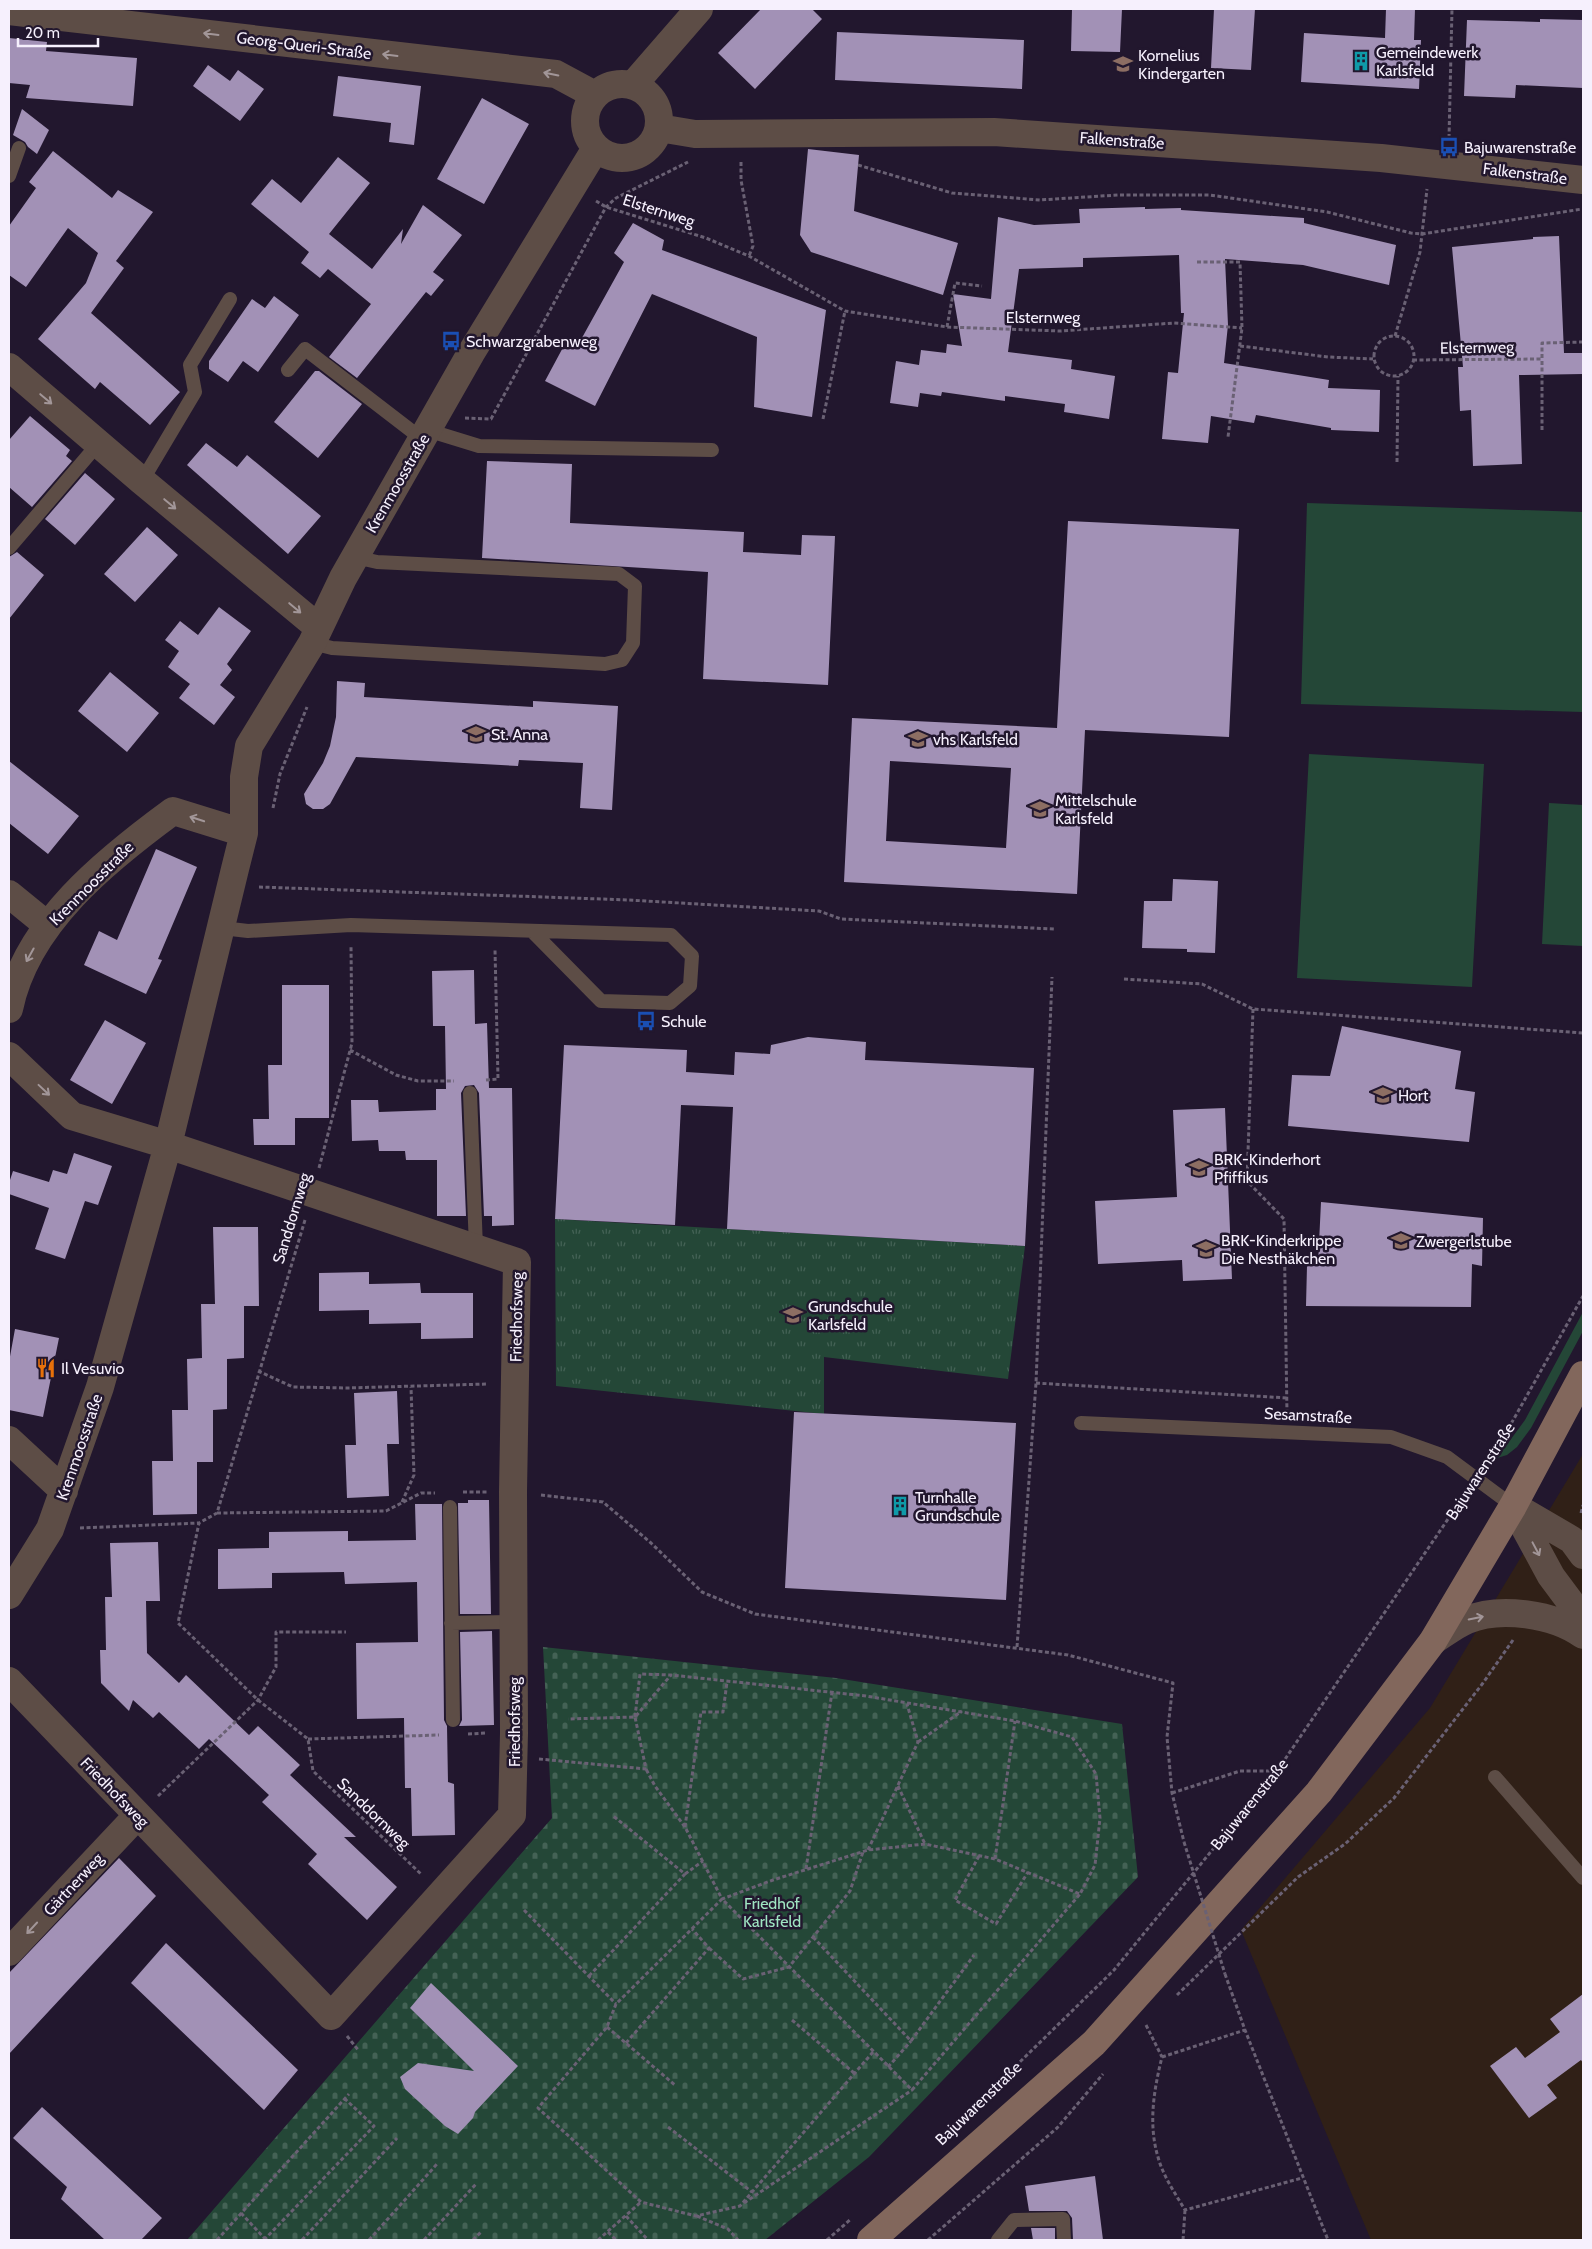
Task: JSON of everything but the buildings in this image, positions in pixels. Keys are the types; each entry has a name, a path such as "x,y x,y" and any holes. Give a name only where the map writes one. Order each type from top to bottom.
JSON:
{"main road":[{"name":"Bajuwarenstraße","path":"871,2240 1094,2043 1319,1792 1434,1641 1513,1506 1583,1375"}],"street":[{"path":"633,85 699,9"},
{"name":"Georg-Queri-Straße","path":"9,11 556,74 595,95"},
{"path":"633,85 648,94 657,109 659,128 651,145 633,157 615,158 596,148 590,141 584,126 585,114 595,95 606,87 633,85"},
{"name":"Falkenstraße","path":"659,128 695,134 994,132 1381,158 1583,180"},
{"name":"Krenmoosstraße","path":"9,1595 50,1529 100,1387 168,1144 235,929 244,833 244,777 249,746 316,636 355,557 431,435 471,353 596,148"},
{"path":"9,367 142,481 316,636"},
{"name":"Krenmoosstraße","path":"10,991 47,925 119,851 173,811 244,833"},
{"path":"9,894 47,925"},
{"path":"9,1056 72,1116 168,1144"},
{"name":"Friedhofsweg","path":"9,1681 331,2016 512,1815 514,1745 513,1492 517,1262 168,1144"},
{"path":"9,1440 64,1491"},
{"path":"1513,1506 1577,1547"},
{"path":"1513,1506 1551,1576 1583,1619"},
{"path":"1434,1641 1467,1620 1505,1612 1540,1617 1575,1629 1583,1635"},
{"name":"Gärtnerweg","path":"9,1952 138,1816"}],"lane":[{"path":"9,176 19,148"},
{"path":"142,481 195,392 190,365 230,299"},
{"path":"288,370 306,349 431,435 479,446 712,450"},
{"path":"9,548 98,444"},
{"path":"316,636 332,648 605,664 622,660 632,643 635,586 619,574 377,562 355,557"},
{"path":"235,929 351,925 532,931 671,936 692,956 690,986 670,1003 601,1001 532,931"},
{"path":"470,1093 476,1248"},
{"name":"Sesamstraße","path":"1081,1423 1391,1437 1446,1457 1513,1506"},
{"path":"450,1507 453,1720"},
{"path":"451,1623 514,1622"},
{"path":"1495,1777 1583,1878"},
{"path":"998,2240 1014,2220 1063,2219 1064,2240"}],"path":[{"path":"1395,336 1420,252 1422,234 1439,164 1452,9"},
{"path":"431,435 462,418 491,419 606,207 616,198 689,161"},
{"path":"732,162 750,162"},
{"path":"741,162 741,180 754,246 749,256"},
{"path":"858,165 952,193 1040,200 1118,195 1210,195 1327,212 1411,233 1422,234 1583,209"},
{"name":"Elsternweg","path":"572,187 606,207 706,238 749,256 845,310 947,327 1060,332 1174,322 1242,328"},
{"path":"1197,262 1240,262 1242,328 1228,437"},
{"path":"947,327 955,283 982,286"},
{"path":"823,419 845,310"},
{"path":"1395,336 1408,342 1412,348 1413,360 1407,372 1398,376 1388,376 1382,373 1373,359 1378,344 1395,336"},
{"path":"1542,430 1542,343 1583,342"},
{"path":"1240,346 1328,357 1373,359"},
{"name":"Elsternweg","path":"1413,360 1542,359"},
{"path":"1397,462 1398,376"},
{"path":"272,811 280,774 308,703"},
{"path":"235,929 258,881"},
{"path":"257,886 639,900 819,911 841,919 1054,929"},
{"name":"Sanddornweg","path":"217,1513 313,1192 352,1043 351,925"},
{"path":"479,1080 498,1080 495,930"},
{"path":"1017,1647 1036,1383 1052,977"},
{"path":"1124,979 1202,984 1253,1010 1583,1033"},
{"path":"1253,1010 1247,1181 1284,1220 1287,1432"},
{"path":"350,1050 396,1076 418,1081 460,1081"},
{"name":"Bajuwarenstraße","path":"936,2143 1114,1970 1277,1771 1476,1478 1491,1460 1583,1296"},
{"path":"258,1371 293,1387 411,1387 515,1383"},
{"path":"1036,1383 1288,1398"},
{"path":"401,1503 414,1475 411,1387"},
{"path":"458,1492 513,1492 603,1502 651,1543 702,1592 755,1614 1068,1655 1173,1683 1167,1737 1172,1793 1184,1842 1225,1974 1245,2030 1328,2240"},
{"path":"50,1529 199,1524 217,1513 386,1510 421,1493 440,1493"},
{"path":"1577,1547 1583,1506"},
{"path":"199,1524 178,1623 258,1700 308,1739 445,1735"},
{"path":"1173,1998 1298,1877 1345,1844 1394,1798 1483,1683 1528,1615"},
{"path":"138,1816 258,1700 276,1668 276,1632 346,1632"},
{"path":"696,2216 740,2206 912,2090 1080,1894 1095,1865 1100,1818 1096,1774 1072,1736 1015,1721 962,1711 832,1692 671,1675 640,1674 636,1717 646,1769 654,1786 685,1827 722,1899 912,2090"},
{"path":"568,1719 636,1717 671,1675"},
{"path":"685,1827 701,1712 723,1712 727,1682"},
{"path":"806,1869 832,1692"},
{"path":"907,1704 918,1742"},
{"path":"868,1850 918,1742 962,1711"},
{"path":"995,1859 1015,1721"},
{"path":"465,1734 646,1769"},
{"name":"Sanddornweg","path":"308,1739 313,1771 442,1894"},
{"path":"1172,1793 1240,1771 1277,1771"},
{"path":"898,1786 925,1844"},
{"path":"612,1815 685,1874"},
{"path":"738,2240 728,2229 696,2216 642,2202 538,2108 607,2027 616,2004 722,1899 806,1869 868,1850 925,1844 995,1859 1080,1894"},
{"path":"692,1929 709,1948 743,1979 789,1966 850,1891 863,1852"},
{"path":"979,1856 955,1900 996,1924 1028,1872"},
{"path":"589,1976 685,1874 702,1861"},
{"path":"524,1910 616,2004"},
{"path":"813,1937 911,2040"},
{"path":"626,2043 709,1948"},
{"path":"888,2067 911,2040 974,1954"},
{"path":"1140,2032 1153,2018"},
{"path":"792,2020 854,2073"},
{"path":"1146,2025 1162,2057 1154,2087 1152,2120 1158,2158 1185,2210 1182,2240"},
{"path":"607,2027 676,2086"},
{"path":"1162,2057 1245,2030"},
{"path":"740,2206 873,2052"},
{"path":"928,2240 1057,2128 1108,2069"},
{"path":"217,2240 349,2094"},
{"path":"241,2213 265,2240 374,2126 345,2098"},
{"path":"668,2128 752,2192"},
{"path":"302,2240 397,2138"},
{"path":"369,2240 437,2164"},
{"path":"1185,2210 1302,2178"},
{"path":"424,2240 476,2184"},
{"path":"598,2240 642,2202"},
{"path":"827,2240 856,2214"},
{"path":"626,2216 648,2240"},
{"path":"473,2240 481,2232"},
{"path":"608,2232 616,2240"}],"shaded area":[{"path":"1583,1454 1583,2240 1371,2240 1241,1930 1430,1708"}],"green space":[{"path":"1307,503 1583,512 1583,712 1301,704"},
{"path":"1309,754 1484,764 1472,987 1297,978"},
{"path":"1549,803 1583,805 1583,946 1542,944"},
{"path":"555,1219 1025,1246 1008,1379 824,1357 824,1414 556,1386"},
{"path":"1583,1312 1583,1331 1531,1428 1517,1447 1507,1455 1497,1458 1525,1420"},
{"name":"Friedhof Karlsfeld","path":"543,1647 836,1678 1122,1724 1138,1877 869,2157 765,2240 187,2240 552,1818"}],"place":[{"name":"Gemeindewerk Karlsfeld","path":"1361,61"},
{"name":"Kornelius Kindergarten","path":"1123,64"},
{"name":"Bajuwarenstraße","path":"1449,147"},
{"name":"Schwarzgrabenweg","path":"451,341"},
{"name":"St. Anna","path":"476,734"},
{"name":"vhs Karlsfeld","path":"918,739"},
{"name":"Mittelschule Karlsfeld","path":"1040,809"},
{"name":"Schule","path":"646,1021"},
{"name":"Hort","path":"1383,1095"},
{"name":"BRK-Kinderhort Pfiffikus","path":"1199,1168"},
{"name":"Zwergerlstube","path":"1401,1241"},
{"name":"BRK-Kinderkrippe Die Nesthäkchen","path":"1206,1249"},
{"name":"Grundschule Karlsfeld","path":"793,1315"},
{"name":"Il Vesuvio","path":"46,1368"},
{"name":"Turnhalle Grundschule","path":"900,1506"}]}
